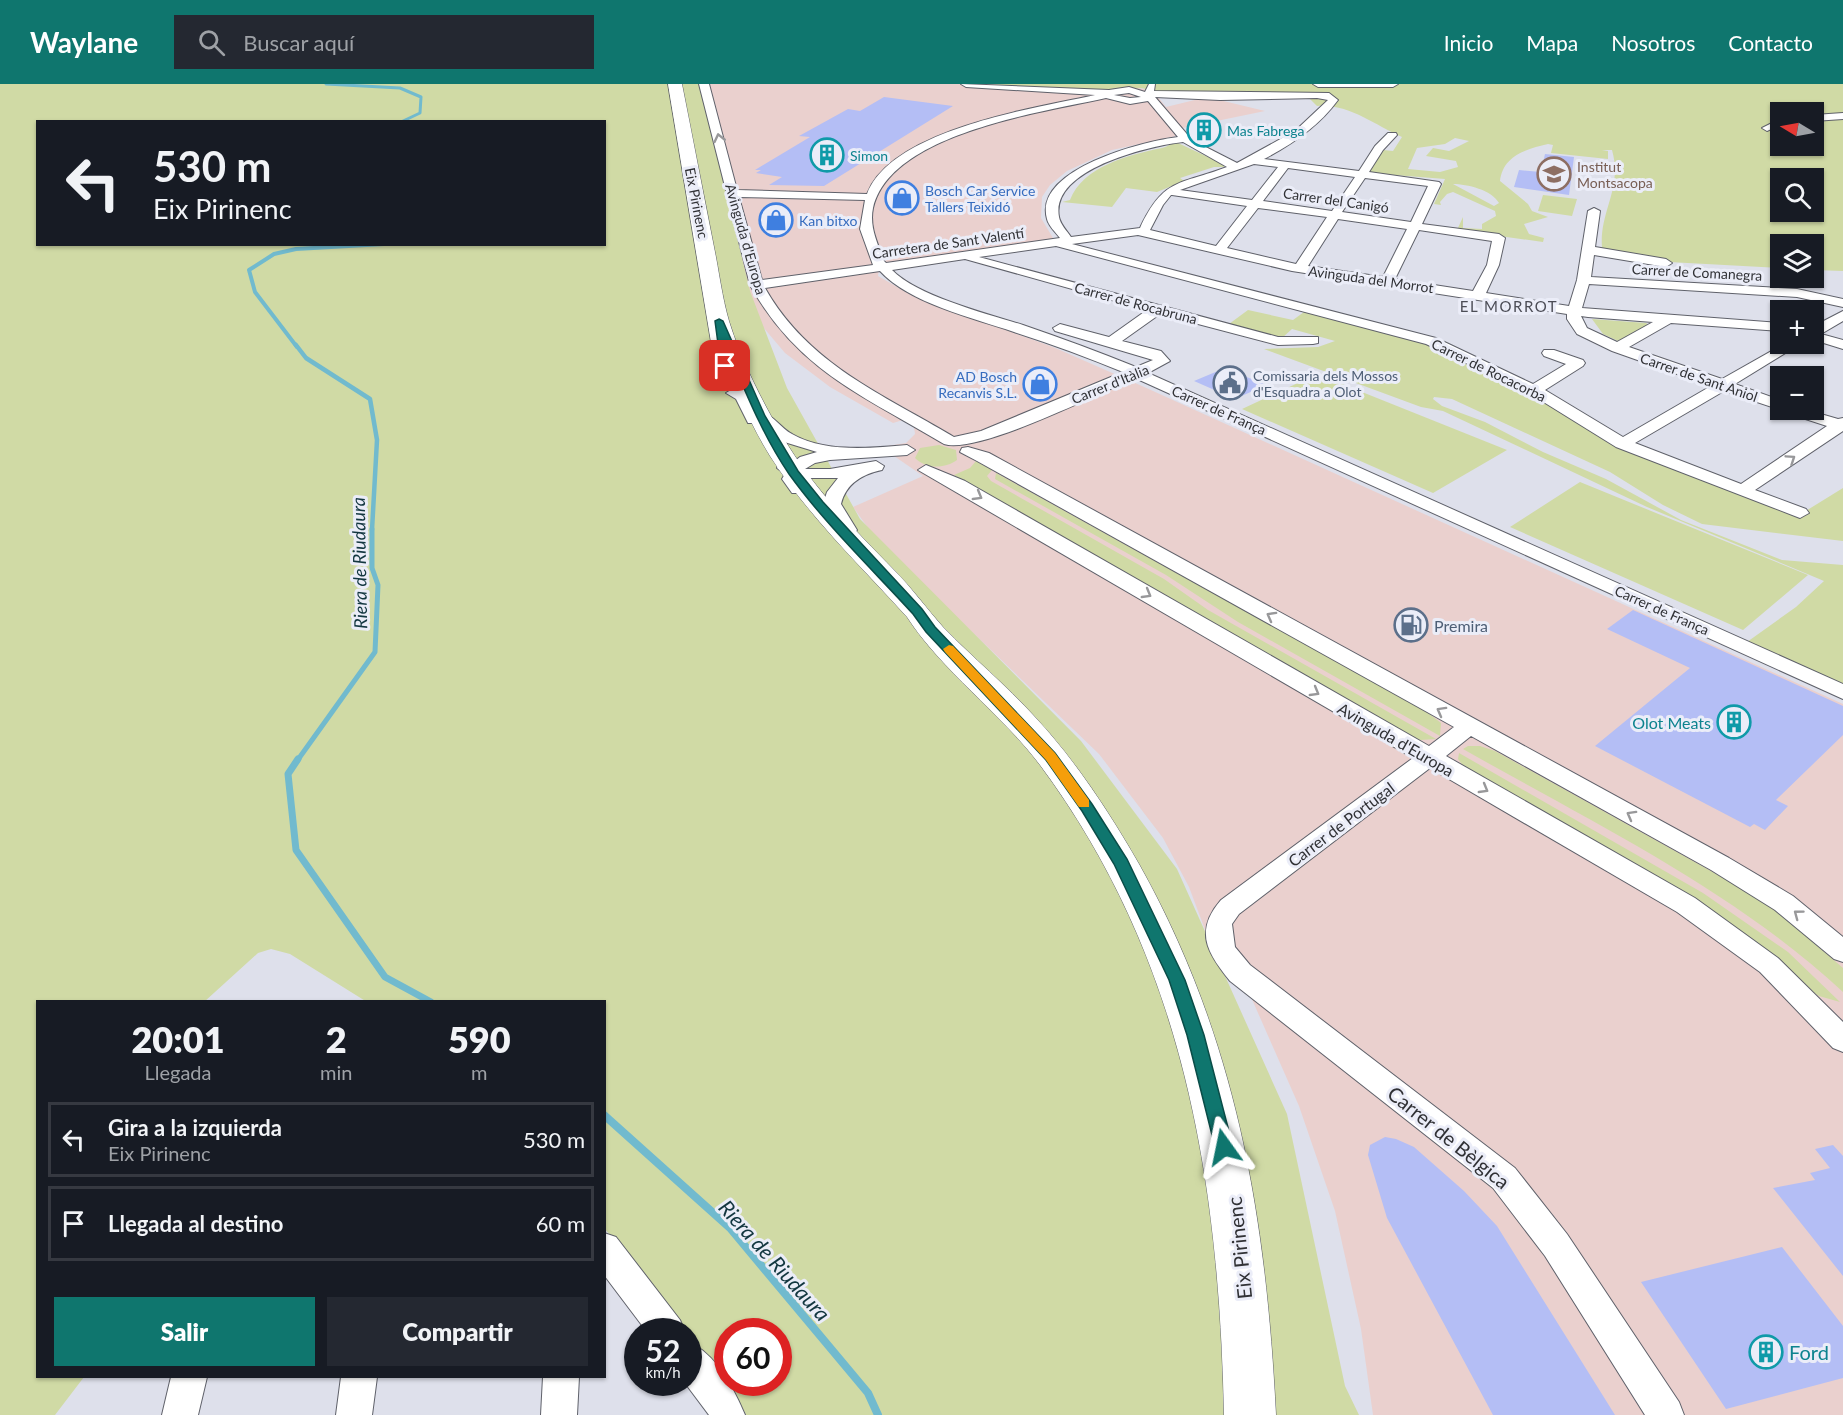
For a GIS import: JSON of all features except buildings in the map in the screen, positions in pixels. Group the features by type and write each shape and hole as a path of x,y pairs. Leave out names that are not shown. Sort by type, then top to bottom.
{"main road":[{"name":"Eix Pirinenc","path":"675,84 719,321 721,351 734,393 763,453 781,480 918,612 930,630 1050,757 1087,808 1121,863 1177,980 1215,1106 1233,1189 1245,1294 1250,1415"},
{"name":"Eix Pirinenc","path":"719,321 760,416 793,472 857,555"}],"street":[{"path":"966,84 1111,96 1158,107"},
{"path":"1318,84 1393,84"},
{"name":"Avinguda d'Europa","path":"705,86 757,285 777,320 801,348 839,377 959,446 993,462 1755,884 1808,921 1843,952"},
{"path":"733,193 870,197 896,165 938,140 997,118 1111,96 1129,90 1220,97 1329,96 1333,100 1327,108 1292,137 1251,160 1168,192 1144,231"},
{"path":"1133,101 1152,90"},
{"path":"1152,90 1158,107 1184,139 1236,166"},
{"path":"1824,117 1843,116"},
{"path":"1300,268 1379,148 1392,135"},
{"path":"1062,242 1051,211 1053,199 1070,180 1089,166 1132,149 1184,139"},
{"path":"1251,160 1435,184 1388,281"},
{"path":"1219,250 1286,164"},
{"name":"Carrer del Canigó","path":"1168,192 1499,238 1493,266 1478,295"},
{"name":"Carrer de França","path":"870,197 865,221 866,235 882,267 907,287 1137,373 1843,692"},
{"path":"1574,311 1584,280 1594,211"},
{"name":"Carretera de Sant Valentí","path":"757,285 1144,231"},
{"name":"Avinguda del Morrot","path":"1144,231 1300,268 1574,311 1770,326"},
{"name":"Carrer de Rocacorba","path":"1062,242 1155,270 1431,341 1534,390 1622,444 1800,513"},
{"path":"1588,250 1666,263"},
{"name":"Carrer de Rocabruna","path":"960,256 1278,341 1313,340"},
{"path":"1112,297 1155,270"},
{"name":"Carrer de Comanegra","path":"1584,280 1797,293 1843,303"},
{"path":"1111,342 1158,309"},
{"name":"Carrer de Sant Aniol","path":"1574,311 1574,319 1582,331 1617,348 1770,402"},
{"name":"Carrer d'Itàlia","path":"914,458 949,470 959,467 966,463 959,446 1159,364 1162,359 1156,354 1010,313 996,313 987,318"},
{"path":"1824,326 1843,315"},
{"path":"1617,348 1666,320"},
{"path":"1824,331 1843,331"},
{"path":"1824,336 1843,345"},
{"path":"1064,344 1080,356 1089,372 1084,395"},
{"path":"1534,390 1578,363 1550,353"},
{"path":"1622,444 1776,354"},
{"path":"734,393 742,396 783,467 793,472 817,475 914,458 930,440 959,446"},
{"path":"760,416 787,438 804,445 852,454"},
{"path":"1824,419 1842,425"},
{"path":"914,458 919,422"},
{"path":"1742,491 1842,425"},
{"path":"793,472 807,459 822,455 852,454 914,458"},
{"name":"Avinguda d'Europa","path":"914,458 1686,905 1769,965 1837,1026"},
{"path":"857,555 832,504 837,488 864,468"},
{"name":"Carrer de Portugal","path":"1217,926 1221,915 1230,907 1470,726"},
{"name":"Carrer de Bèlgica","path":"1217,926 1217,939 1222,950 1240,973 1504,1178 1556,1245 1666,1415"},
{"path":"606,1253 616,1280 654,1318"},
{"path":"702,1377 722,1403 727,1415"},
{"path":"180,1415 189,1378"},
{"path":"354,1415 358,1378"},
{"path":"559,1415 561,1378"}],"shaded area":[{"path":"699,84 987,84 1099,91 1139,88 1153,91 1166,107 1207,97 1265,111 1173,130 1176,136 1112,150 1067,171 1050,185 1042,197 1041,218 1056,243 879,269 878,276 913,296 1053,347 1142,386 1843,704 1843,1415 1373,1415 1361,1329 1335,1211 1299,1106 1247,988 1207,935 1189,887 1163,838 1099,754 916,578 871,532 853,507 923,476 881,447 906,443 915,434 914,427 903,420 893,423 830,387 785,353 763,327 732,257 743,255"}],"green space":[{"path":"0,84 700,84 750,291 787,388 860,519 1081,741 1177,869 1287,1114 1345,1386 1359,1415 746,1415 736,1396 792,1396 792,1318 714,1318 714,1366 702,1350 702,1318 677,1318 606,1230 606,1000 364,1000 290,954 271,949 258,953 206,1000 36,1000 36,1378 83,1378 55,1415 0,1415"},
{"path":"987,84 1843,84 1843,271 1824,270 1824,234 1770,234 1770,267 1669,262 1602,248 1604,223 1615,177 1612,150 1602,150 1608,151 1608,159 1551,153 1553,145 1548,144 1524,151 1506,165 1500,181 1528,204 1532,211 1548,217 1524,224 1529,234 1544,238 1543,242 1457,230 1463,217 1463,228 1482,229 1482,224 1496,216 1495,211 1453,192 1447,194 1440,202 1441,205 1434,204 1445,179 1369,173 1383,150 1393,151 1402,137 1350,111 1317,106 1305,94 1165,93 1141,88 1099,91","holes":["1455,138 1469,141 1449,151 1433,148 1426,156 1456,161 1458,167 1440,172 1408,169 1417,148 1445,144","1453,184 1485,191 1496,198 1499,203 1494,206"]},
{"path":"1178,143 1223,164 1224,167 1214,167 1180,178 1184,181 1157,192 1126,188 1112,207 1062,202 1070,200 1076,188 1096,170 1136,154"},
{"path":"1543,195 1577,199 1572,216 1538,211"},
{"path":"1248,310 1293,320 1304,312 1426,343 1525,389 1560,411 1796,517 1843,488 1843,541 1702,524 1663,505 1610,472 1452,399 1434,397 1433,399 1442,406 1485,422 1543,452 1606,479 1681,520 1782,560 1843,565 1843,685 1747,642 1796,607 1824,581 1647,507 1443,411 1421,407 1264,349 1318,347 1335,341 1292,329 1282,338 1229,324"},
{"path":"1592,319 1649,325 1618,341 1603,334"},
{"path":"1317,374 1507,450 1433,493 1242,409"},
{"path":"939,445 956,450 957,460 947,465 930,466 915,458 920,448"},
{"path":"976,461 992,470 987,476 991,481 1164,579 1208,610 1436,739 1420,740 1407,735 954,475 970,468"},
{"path":"996,473 1427,712 1441,723 1440,736 1238,622 1166,575 995,479"},
{"path":"1580,482 1808,575 1743,630 1510,527"},
{"path":"1468,746 1480,746 1495,751 1745,890 1777,911 1843,968 1843,992 1800,955 1708,889 1611,831 1463,749"},
{"path":"1459,753 1703,893 1788,952 1840,1002 1819,996 1464,767 1458,759"}],"waterway":[{"name":"Riera de Riudaura","path":"326,84 400,88 421,97 420,113 405,120"},
{"name":"Riera de Riudaura","path":"297,347 255,292 249,270 274,254 296,249 349,246"},
{"name":"Riera de Riudaura","path":"296,345 306,358 370,399 377,440 372,530"},
{"name":"Riera de Riudaura","path":"297,761 375,652 378,585 372,568 372,530"},
{"name":"Riera de Riudaura","path":"298,759 288,774 296,850 385,977 427,1000"},
{"name":"Riera de Riudaura","path":"606,1117 730,1228 868,1393 878,1415"}],"slow traffic":[{"path":"949,649 1050,757 1084,804"}],"place":[{"name":"Mas Fabrega","path":"1204,130"},
{"name":"Simon","path":"827,155"},
{"name":"Institut Montsacopa","path":"1554,174"},
{"name":"Bosch Car Service Tallers Teixidó","path":"902,198"},
{"name":"Kan bitxo","path":"776,220"},
{"name":"Comissaria dels Mossos d'Esquadra a Olot","path":"1230,383"},
{"name":"AD Bosch Recanvis S.L.","path":"1040,384"},
{"name":"Premira","path":"1411,625"},
{"name":"Olot Meats","path":"1734,722"},
{"name":"Ford","path":"1766,1352"}],"district":[{"name":"EL MORROT","path":"1509,306"}],"route":[{"path":"725,366 721,351 719,321 760,416 793,472 819,504 918,612 930,630 1050,757 1087,808 1121,863 1177,980 1196,1035 1224,1147"}]}
